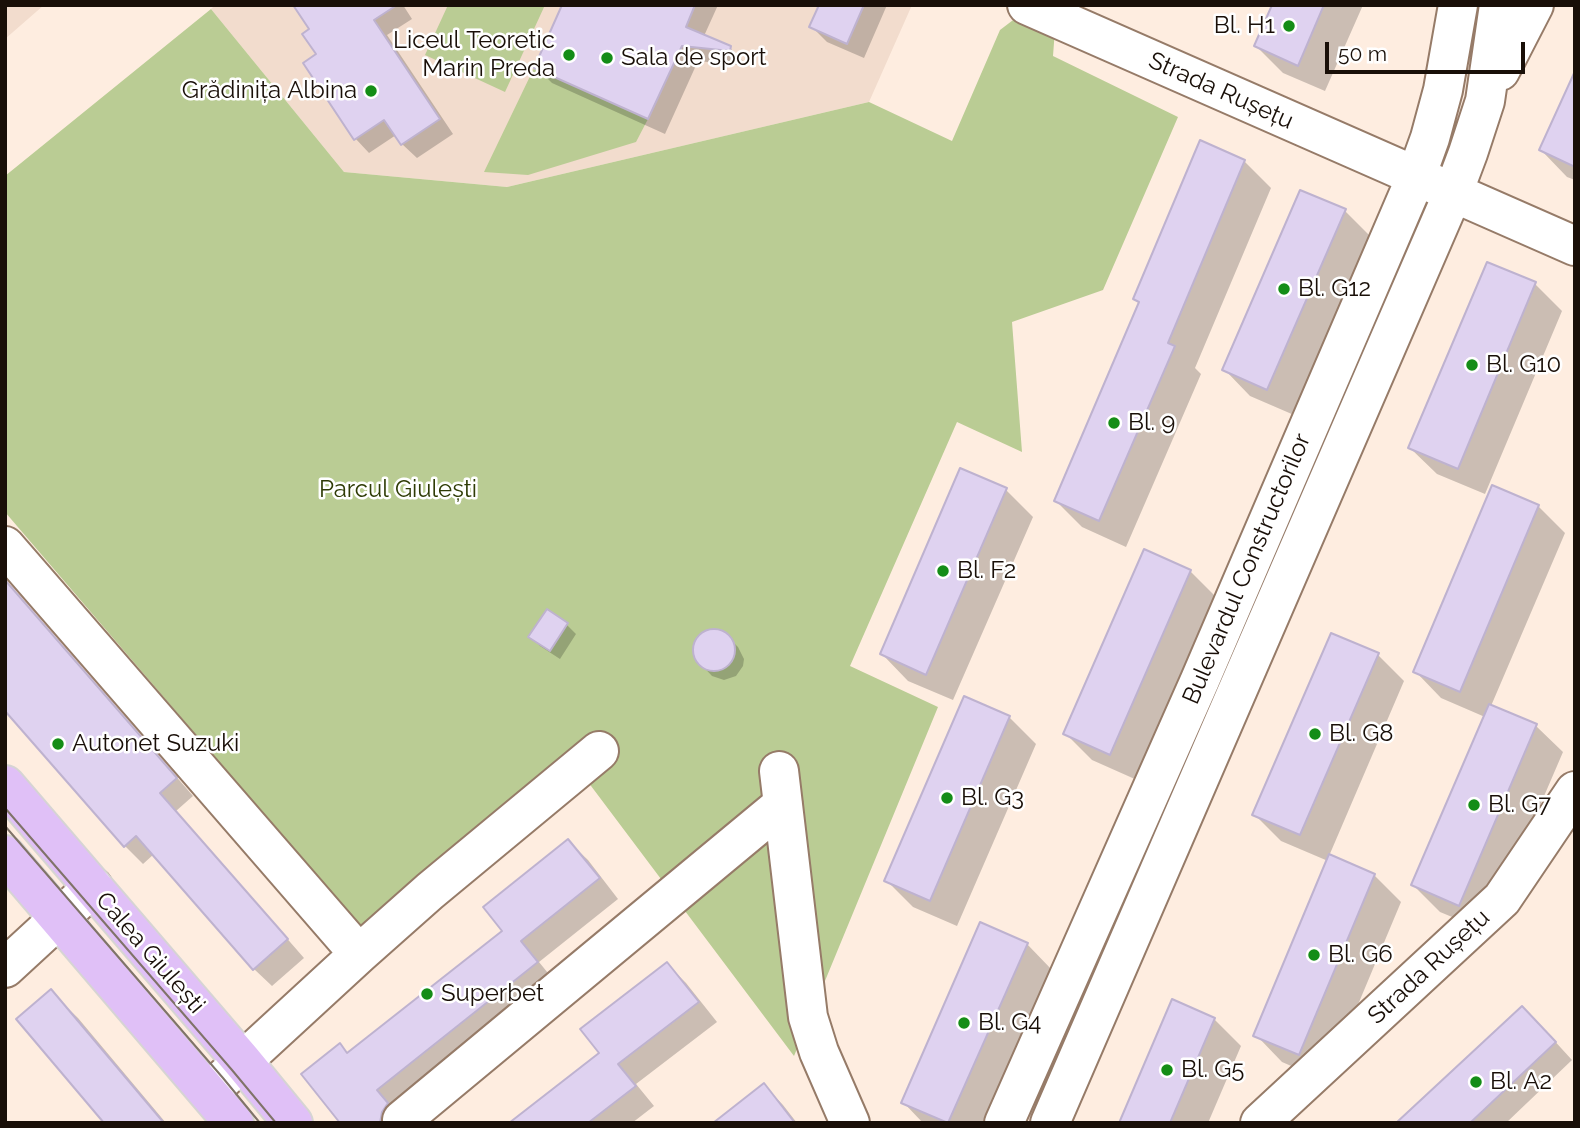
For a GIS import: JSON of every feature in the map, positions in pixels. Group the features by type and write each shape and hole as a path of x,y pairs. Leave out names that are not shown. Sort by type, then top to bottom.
{"main road":[{"name":"Calea Giulești","path":"5,785 243,1061 293,1123"},
{"name":"Calea Giulești","path":"5,856 234,1123"}],"street":[{"name":"Strada Rușețu","path":"1027,5 1453,193"},
{"name":"Bulevardul Constructorilor","path":"1003,1123 1200,680 1416,177 1443,90 1458,5"},
{"name":"Bulevardul Constructorilor","path":"1050,1123 1453,193 1485,101 1499,5"},
{"path":"1485,101 1534,5"},
{"path":"1453,193 1575,246"},
{"path":"5,546 359,954"},
{"path":"1200,680 1236,695"},
{"path":"209,1092 430,891 599,751"},
{"path":"402,1120 781,787 808,1017 819,1052 850,1123"},
{"name":"Strada Rușețu","path":"1260,1123 1502,899 1575,791"},
{"path":"5,968 93,887"}],"shaded area":[{"path":"5,5 44,5 5,39"},
{"name":"Liceul Teoretic Marin Preda","path":"215,5 912,5 869,102 507,187 344,172 211,9"}],"green space":[{"path":"448,5 545,5 505,92 425,55"},
{"name":"Parcul Giulești","path":"211,9 344,172 507,187 869,102 952,141 1000,30 1021,14 1055,29 1053,56 1178,117 1103,290 1012,322 1022,452 957,422 850,666 938,707 794,1056 567,754 365,932 5,512 5,176"},
{"path":"534,68 648,119 636,142 528,175 484,172"}],"building":[{"name":"Grădinița Albina","path":"293,5 397,5 374,20 440,119 401,145 384,120 354,140 303,63 316,54 302,34 309,29"},
{"name":"Sala de sport","path":"562,5 695,5 686,27 731,46 730,51 682,46 648,119 534,68"},
{"path":"819,5 864,5 847,44 809,27"},
{"name":"Bl. H1","path":"1272,5 1324,5 1298,66 1254,46"},
{"path":"1575,71 1575,167 1539,150"},
{"path":"1200,140 1245,160 1168,343 1175,346 1099,521 1054,501 1139,302 1133,299"},
{"name":"Bl. G12","path":"1300,190 1346,209 1267,390 1222,370"},
{"name":"Bl. G10","path":"1487,262 1536,282 1458,469 1408,448"},
{"name":"Bl. F2","path":"960,468 1007,488 926,675 880,654"},
{"path":"1492,485 1539,505 1460,692 1413,672"},
{"path":"1144,549 1191,570 1110,755 1063,734"},
{"path":"5,580 177,778 160,793 288,939 253,970 136,836 124,847 5,711"},
{"path":"547,609 568,623 550,651 528,637"},
{"path":"714,629 729,635 735,650 729,665 714,671 699,665 693,650 699,635"},
{"name":"Bl. G8","path":"1331,633 1379,653 1300,835 1252,815"},
{"name":"Bl. G3","path":"964,696 1010,716 930,901 884,881"},
{"name":"Bl. G7","path":"1489,704 1537,724 1459,906 1411,885"},
{"path":"568,839 600,878 521,941 538,962 377,1090 388,1103 382,1112 380,1123 340,1123 301,1074 340,1043 347,1053 502,931 483,907"},
{"name":"Bl. G6","path":"1329,854 1375,874 1299,1055 1253,1036"},
{"name":"Bl. G4","path":"980,922 1028,943 948,1123 901,1103"},
{"path":"667,962 699,1002 618,1064 636,1086 588,1123 509,1123 599,1053 580,1029"},
{"path":"51,989 164,1123 104,1123 16,1019"},
{"name":"Bl. G5","path":"1172,999 1215,1018 1170,1123 1119,1123"},
{"name":"Bl. A2","path":"1522,1006 1556,1042 1470,1123 1396,1123"},
{"path":"764,1083 795,1123 713,1123"}],"tram line":[{"path":"5,808 276,1123"},
{"path":"5,826 260,1123"}],"place":[{"name":"Bl. H1","path":"1289,26"},
{"name":"Liceul Teoretic Marin Preda","path":"569,55"},
{"name":"Sala de sport","path":"607,58"},
{"name":"Grădinița Albina","path":"371,91"},
{"name":"Bl. G12","path":"1284,289"},
{"name":"Bl. G10","path":"1472,365"},
{"name":"Bl. 9","path":"1114,423"},
{"name":"Bl. F2","path":"943,571"},
{"name":"Bl. G8","path":"1315,734"},
{"name":"Autonet Suzuki","path":"58,744"},
{"name":"Bl. G3","path":"947,798"},
{"name":"Bl. G7","path":"1474,805"},
{"name":"Bl. G6","path":"1314,955"},
{"name":"Superbet","path":"427,994"},
{"name":"Bl. G4","path":"964,1023"},
{"name":"Bl. G5","path":"1167,1070"},
{"name":"Bl. A2","path":"1476,1082"}]}
